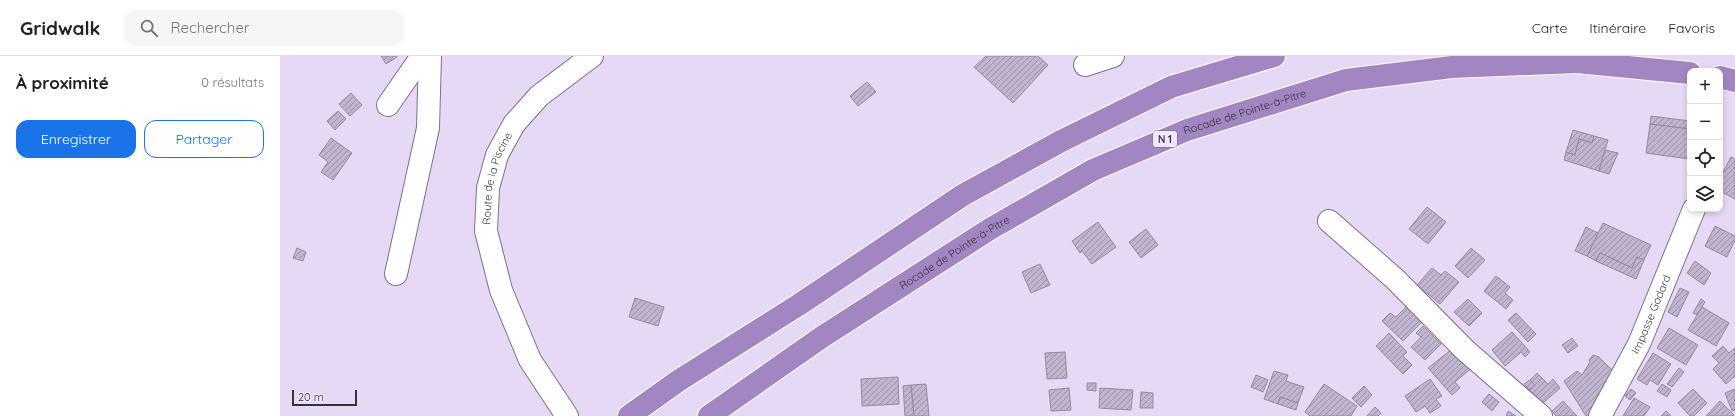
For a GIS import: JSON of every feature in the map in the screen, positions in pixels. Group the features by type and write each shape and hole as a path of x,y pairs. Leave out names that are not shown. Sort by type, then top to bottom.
{"highway":[{"path":"630,416 678,381 800,304 963,195 1063,140 1171,87 1274,56"},
{"name":"Rocade de Pointe-à-Pitre","path":"709,416 822,337 990,228 1093,170 1187,130 1346,80 1452,67 1577,62 1687,73"},
{"path":"1723,78 1735,81"}],"street":[{"path":"388,105 422,56"},
{"path":"396,274 428,128 430,56"},
{"name":"Route de la Piscine","path":"567,416 530,360 501,290 486,231 488,188 497,155 514,124 539,96 592,56"},
{"path":"1085,65 1113,56"},
{"name":"Impasse Godard","path":"1600,416 1639,344 1693,212"},
{"path":"1329,221 1395,279 1465,350 1540,416"}],"building":[{"path":"381,56 397,56 397,57 386,64"},
{"path":"986,56 1038,56 1048,65 1013,103 974,67"},
{"path":"867,82 876,92 858,106 850,96"},
{"path":"351,93 362,105 350,116 339,104"},
{"path":"338,111 346,119 335,130 327,121"},
{"path":"1651,116 1687,121 1687,129 1650,124"},
{"path":"1650,124 1687,129 1687,159 1646,153"},
{"path":"1573,130 1594,136 1592,143 1579,139 1575,155 1566,152"},
{"path":"1594,136 1608,140 1599,171 1564,160 1566,152 1575,155 1579,139 1592,143"},
{"path":"331,138 352,153 333,180 321,172 328,162 319,155"},
{"path":"1605,150 1618,153 1609,174 1599,171"},
{"path":"1731,157 1735,159 1735,199 1723,193 1723,172"},
{"path":"1427,207 1446,222 1428,244 1409,229"},
{"path":"1098,222 1116,247 1092,264 1082,251 1080,253 1072,241"},
{"path":"1603,223 1651,245 1644,260 1637,257 1632,268 1600,253 1596,261 1587,256"},
{"path":"1715,226 1735,236 1735,240 1727,257 1705,246"},
{"path":"1586,227 1598,233 1587,256 1575,251"},
{"path":"1146,229 1158,245 1141,258 1129,242"},
{"path":"297,248 306,252 303,261 293,258"},
{"path":"1471,248 1485,260 1468,278 1455,266"},
{"path":"1600,253 1632,268 1637,257 1644,260 1636,279 1596,261"},
{"path":"1695,261 1711,273 1704,285 1687,273"},
{"path":"1040,264 1050,285 1031,293 1022,272"},
{"path":"1432,268 1441,275 1445,271 1459,282 1440,304 1417,285"},
{"path":"1496,276 1510,287 1505,293 1513,300 1506,309 1484,291"},
{"path":"1680,288 1689,292 1677,317 1668,312"},
{"path":"635,298 664,307 658,326 629,317"},
{"path":"1468,299 1482,313 1469,326 1454,312"},
{"path":"1701,299 1705,302 1697,315 1693,313"},
{"path":"1409,304 1425,319 1403,341 1382,321 1390,313 1396,317"},
{"path":"1702,307 1729,323 1716,346 1688,330"},
{"path":"1516,313 1536,334 1528,342 1508,320"},
{"path":"1423,326 1441,344 1425,360 1411,347 1421,337 1416,333"},
{"path":"1669,328 1698,345 1686,365 1657,348"},
{"path":"1512,332 1530,352 1525,357 1521,352 1505,366 1492,350"},
{"path":"1389,333 1407,352 1403,356 1412,365 1403,374 1376,346"},
{"path":"1572,338 1578,346 1568,353 1562,345"},
{"path":"1456,346 1474,366 1455,382 1460,388 1452,395 1428,368"},
{"path":"1723,346 1729,353 1735,348 1735,376 1726,384 1713,369 1719,363 1712,356"},
{"path":"1065,352 1067,378 1047,379 1045,353"},
{"path":"1653,353 1671,364 1658,385 1650,380 1647,385 1637,379"},
{"path":"1593,355 1599,357 1615,373 1590,416 1586,416 1564,381 1577,371 1582,375"},
{"path":"1679,368 1684,372 1672,387 1667,384"},
{"path":"1274,371 1288,375 1286,381 1304,387 1298,403 1280,397 1278,404 1264,399"},
{"path":"1537,373 1548,384 1553,379 1560,388 1542,404 1529,390 1535,385 1530,380"},
{"path":"1256,375 1268,380 1263,392 1251,387"},
{"path":"898,377 899,404 862,406 861,379"},
{"path":"1430,379 1442,396 1436,399 1441,406 1430,413 1425,406 1416,412 1405,396"},
{"path":"1530,380 1535,385 1529,390 1524,384"},
{"path":"1087,383 1096,383 1096,391 1087,390"},
{"path":"926,384 929,416 914,416 911,385"},
{"path":"1324,384 1357,406 1351,416 1310,416 1305,412"},
{"path":"1662,384 1671,390 1667,397 1657,391"},
{"path":"911,385 914,416 905,416 903,386"},
{"path":"1364,386 1372,395 1361,407 1352,398"},
{"path":"1069,388 1071,410 1051,411 1049,390"},
{"path":"1100,388 1133,390 1131,410 1099,408"},
{"path":"1631,389 1636,393 1630,400 1625,396"},
{"path":"1693,389 1707,403 1694,416 1690,416 1678,403"},
{"path":"1735,389 1735,410 1732,411 1725,393"},
{"path":"1141,392 1153,393 1153,408 1140,408"},
{"path":"1489,394 1499,402 1492,411 1482,402"},
{"path":"1280,397 1298,403 1296,410 1278,404"},
{"path":"1634,398 1650,407 1644,416 1623,416"},
{"path":"1563,401 1577,416 1556,416 1552,411"},
{"path":"1720,401 1734,415 1706,416"},
{"path":"1375,407 1381,413 1378,416 1367,416"},
{"path":"1508,411 1516,416 1506,416"},
{"path":"1666,411 1671,416 1661,416"}]}
